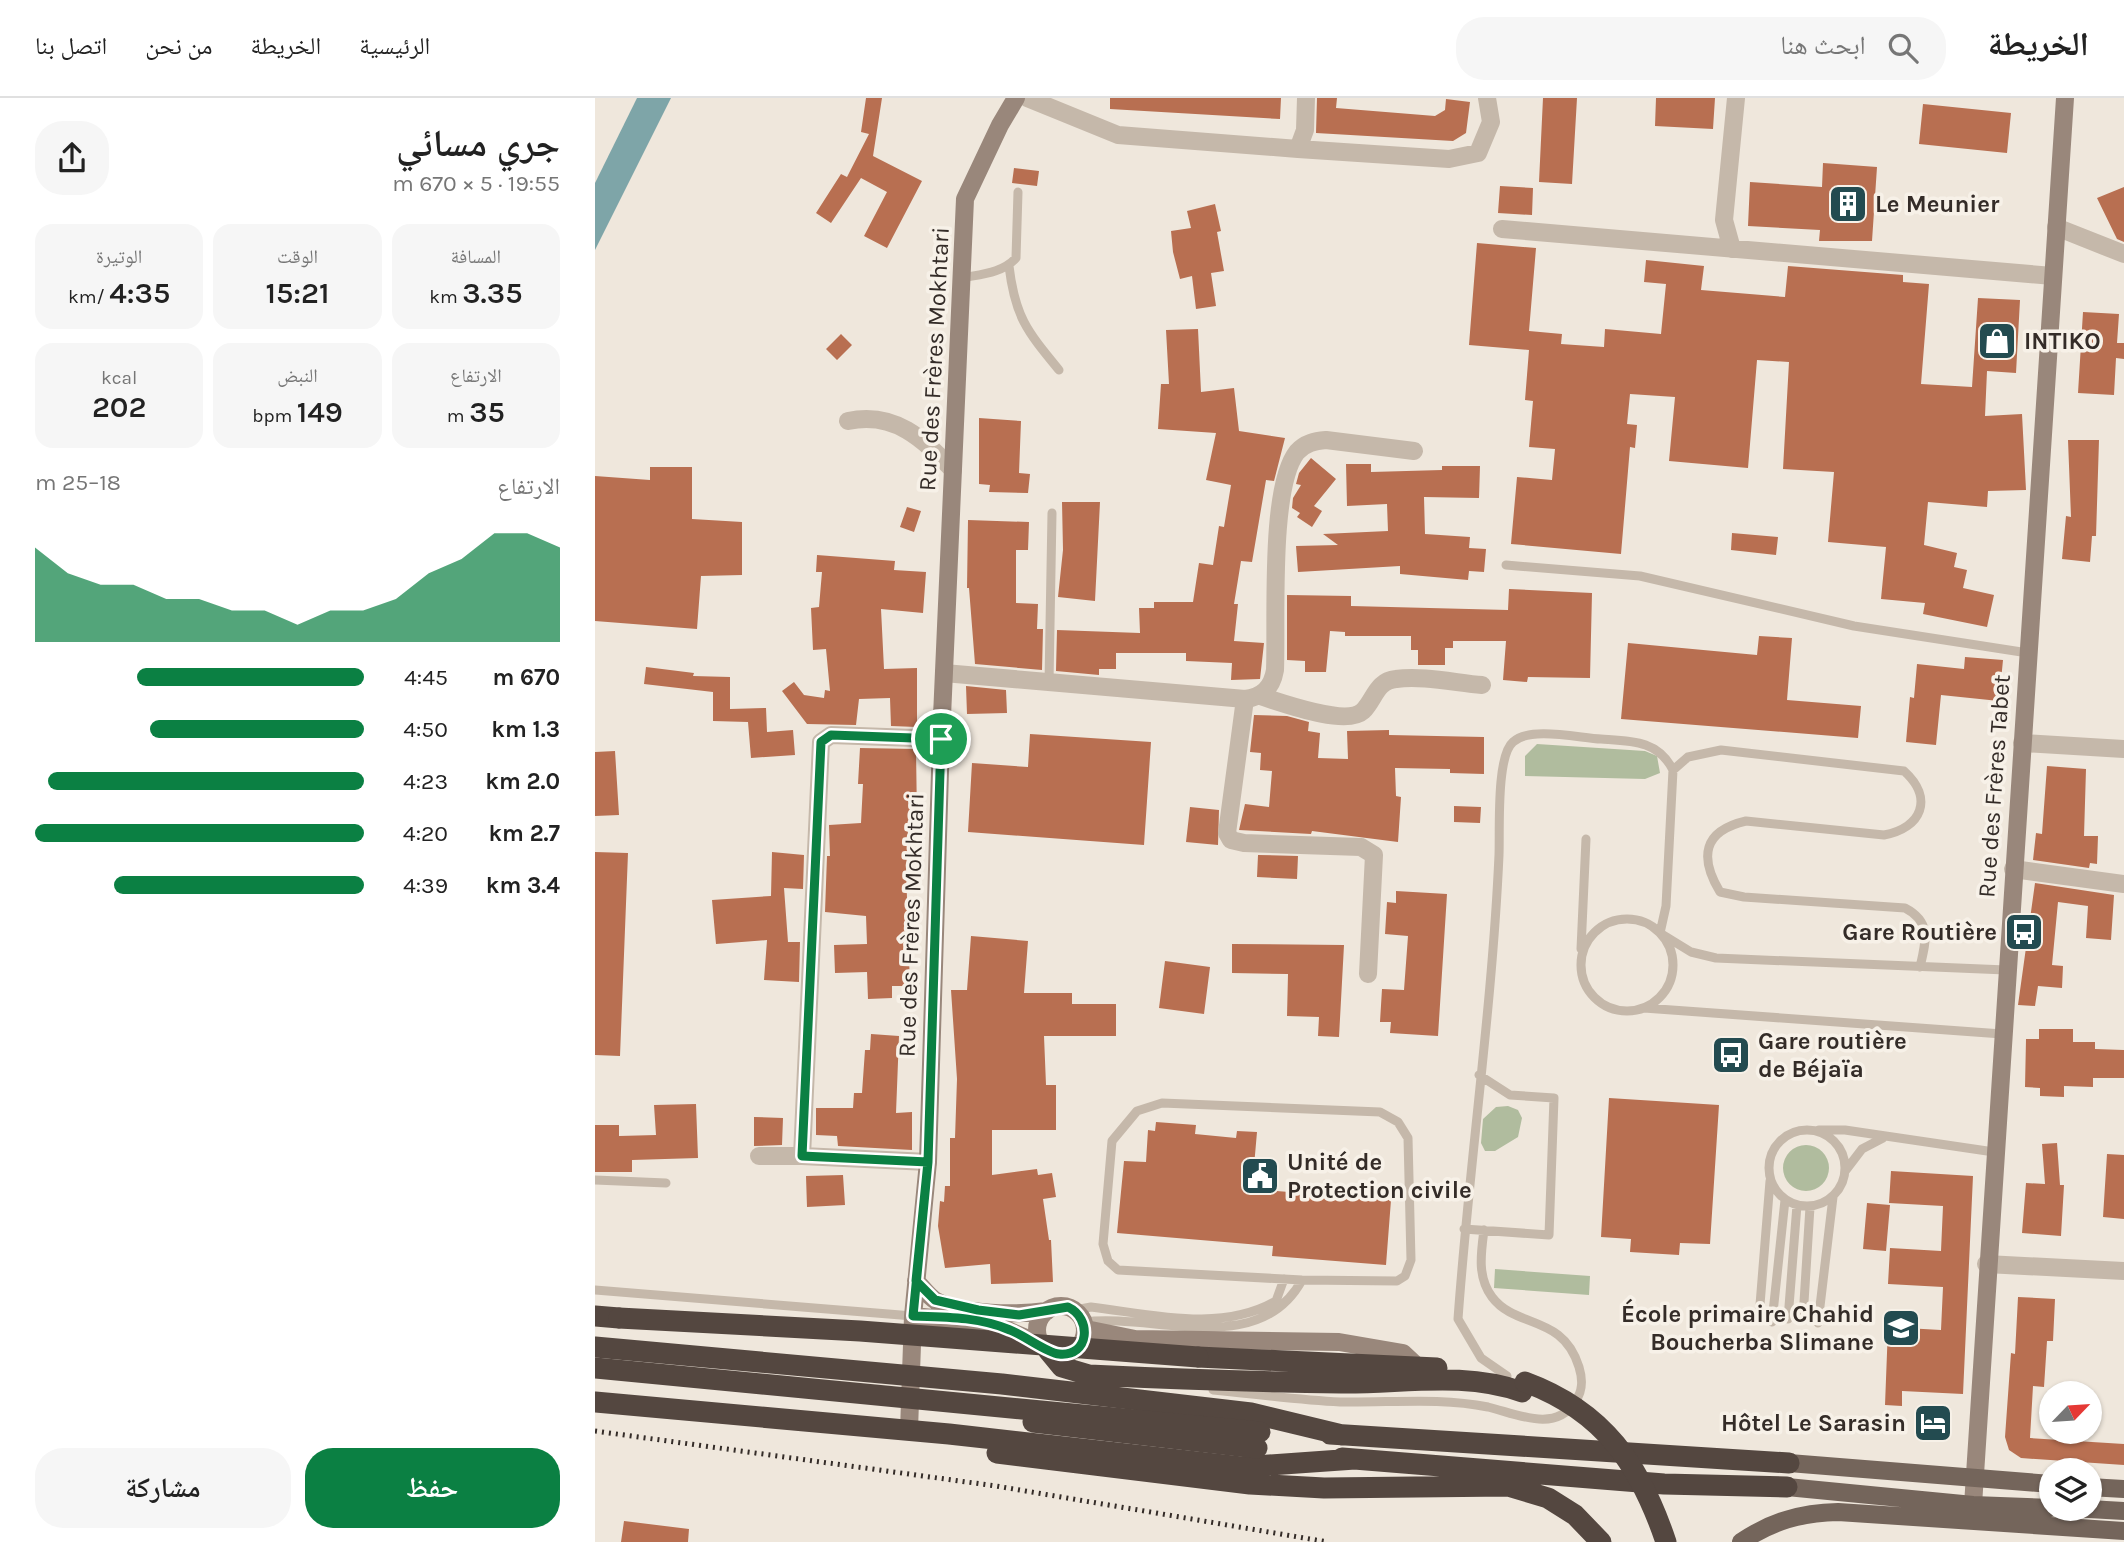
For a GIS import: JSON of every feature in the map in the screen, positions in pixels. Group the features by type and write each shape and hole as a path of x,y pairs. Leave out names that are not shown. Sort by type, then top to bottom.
{"highway":[{"path":"595,1316 860,1332 1148,1355 1419,1367 1507,1376 1563,1399 1613,1439 1648,1492 1666,1542"},
{"path":"595,1347 912,1376 1251,1413 1342,1434"},
{"path":"1045,1348 1062,1367 1078,1373 1171,1379 1343,1383 1451,1379 1505,1386 1557,1408 1605,1446 1624,1470 1638,1497 1655,1542"},
{"path":"595,1368 1072,1411 1258,1440 1355,1459 1664,1484 1787,1487"},
{"path":"595,1382 899,1406 1258,1440 1342,1434 1789,1463"},
{"path":"595,1402 909,1430 1241,1468 1355,1459"},
{"path":"909,1430 963,1448 1250,1484 1324,1488 1508,1486 1548,1498 1575,1515 1601,1542"}],"main road":[{"path":"1789,1463 2039,1483"},
{"path":"1787,1487 1973,1505 2039,1508"},
{"path":"2102,1488 2124,1489"},
{"path":"2102,1510 2124,1511"},
{"path":"1741,1542 1779,1521 1798,1515 1838,1512 2124,1531"}],"street":[{"name":"Rue des Frères Mokhtari","path":"909,1430 913,1316 928,1162 941,739 965,199 1000,125 1016,98"},
{"path":"1027,98 1118,135 1449,159 1478,153 1491,122 1487,98"},
{"path":"1298,149 1305,130 1306,98"},
{"path":"1732,249 1724,220 1736,98"},
{"name":"Rue des Frères Tabet","path":"1974,1478 1986,1264 2065,98"},
{"path":"2056,227 2124,254"},
{"path":"1502,229 2053,276"},
{"path":"848,421 862,418 902,425 922,438 953,470"},
{"path":"1368,974 1374,855 1361,847 1244,843 1231,839 1227,834 1252,697 1271,685 1275,670 1279,519 1286,479 1298,451 1315,441 1326,440 1414,451"},
{"path":"944,673 1252,697 1311,712 1351,716 1360,713 1383,683 1396,678 1482,685"},
{"path":"802,1156 821,742 831,735 941,739"},
{"path":"2022,743 2124,750"},
{"path":"2013,869 2124,884"},
{"path":"759,1156 928,1162"},
{"path":"1986,1264 2124,1271"},
{"path":"916,1281 935,1300 953,1306 997,1314 1047,1311 1061,1306 1082,1321 1135,1339 1339,1342 1403,1353 1419,1367"},
{"path":"1045,1348 1038,1323 1047,1311"},
{"path":"913,1316 993,1324 1045,1348 1070,1353 1081,1344 1082,1321"},
{"path":"1973,1505 1974,1478"}],"lane":[{"path":"962,278 1009,266 1016,258 1018,192"},
{"path":"1009,266 1013,299 1021,322 1059,370"},
{"path":"1049,682 1052,513"},
{"path":"1506,565 1640,576 1854,626 2028,653"},
{"path":"1507,1376 1481,1358 1458,1319 1464,1229 1498,882 1505,752 1514,740 1527,735 1553,734 1615,740 1646,744 1666,755 1673,770 1667,906 1660,933 1668,945 1672,975 1657,1000 1644,1008"},
{"path":"1673,770 1688,757 1721,750 1904,771 1917,783 1921,802 1916,822 1903,832 1884,835 1746,821 1729,825 1716,833 1709,850 1708,872 1720,892 1744,897 1905,908 1919,915 1925,927 1920,967"},
{"path":"1586,839 1581,972 1593,997 1617,1010 1644,1008 2002,1034"},
{"path":"1581,958 1586,944 1606,924 1634,920 1691,952 1716,958 2006,970"},
{"path":"1464,1229 1549,1235 1554,1098 1510,1095 1479,1075"},
{"path":"1162,1103 1367,1111 1380,1112 1398,1122 1408,1138 1411,1260 1405,1276 1397,1281 1284,1279 1134,1272 1118,1270 1108,1261 1103,1244 1108,1156 1112,1142 1137,1111 1162,1103"},
{"path":"1759,1317 1772,1154 1779,1143 1789,1135 1816,1129 1845,1130 1883,1138 1994,1152"},
{"path":"1816,1129 1834,1141 1841,1151 1844,1172 1841,1186 1833,1197 1818,1323"},
{"path":"1844,1172 1862,1149 1883,1138"},
{"path":"1770,1179 1785,1200 1797,1205 1810,1207 1833,1197"},
{"path":"595,1180 666,1183"},
{"path":"1772,1322 1785,1200"},
{"path":"1788,1319 1797,1205"},
{"path":"1803,1318 1810,1207"},
{"path":"1171,1379 1191,1388 1340,1402 1414,1400 1468,1403 1537,1419 1559,1418 1569,1411 1580,1395 1582,1378 1573,1349 1554,1330 1493,1299 1483,1280 1481,1257 1484,1230"},
{"path":"1082,1321 1091,1307 1198,1318 1240,1317 1276,1301 1284,1279"},
{"path":"1082,1321 1241,1326 1281,1308 1302,1280"},
{"path":"595,1290 913,1316"}],"green space":[{"path":"1537,744 1645,751 1657,756 1660,773 1645,779 1525,776 1525,756"},
{"path":"1508,1106 1518,1110 1522,1118 1518,1137 1495,1151 1485,1151 1481,1143 1483,1119 1496,1107"},
{"path":"1806,1145 1822,1152 1829,1168 1822,1184 1806,1191 1790,1184 1783,1168 1790,1152"},
{"path":"1495,1269 1590,1276 1589,1295 1494,1288"}],"water":[{"path":"637,98 671,98 595,250 595,183"}],"building":[{"path":"866,98 882,98 873,156 922,181 887,248 864,236 887,192 861,178 831,223 816,213 841,174 847,177 869,134 861,132"},
{"path":"1110,98 1281,98 1280,119 1110,109"},
{"path":"1317,98 1337,98 1336,108 1435,116 1445,110 1446,99 1470,102 1466,133 1453,141 1316,133"},
{"path":"1543,98 1577,98 1572,184 1539,182"},
{"path":"1656,98 1715,98 1713,129 1655,126"},
{"path":"1923,104 2011,113 2007,153 1919,144"},
{"path":"1823,163 1877,167 1872,241 1819,241 1820,230 1748,226 1750,182 1822,187"},
{"path":"1014,168 1039,171 1037,186 1012,183"},
{"path":"1500,186 1533,188 1532,215 1498,213"},
{"path":"2124,187 2124,242 2117,239 2097,198"},
{"path":"1215,204 1221,231 1217,232 1224,271 1211,273 1216,306 1196,309 1192,276 1180,279 1171,231 1191,228 1187,211"},
{"path":"1477,243 1536,248 1529,331 1562,334 1561,344 1604,347 1605,329 1661,334 1666,284 1644,282 1646,260 1704,266 1701,290 1785,297 1788,266 1903,275 1903,282 1929,284 1921,384 1972,387 1978,298 2020,300 2016,373 1987,371 1985,416 2022,414 2026,490 1988,491 1987,507 1928,502 1924,545 1957,553 1954,567 1967,570 1963,588 1994,595 1987,627 1923,614 1925,603 1881,599 1886,547 1828,542 1834,472 1783,469 1789,362 1757,360 1748,468 1669,461 1675,397 1630,394 1627,424 1637,425 1635,448 1630,447 1621,554 1511,544 1517,477 1552,480 1555,449 1529,447 1533,401 1525,400 1529,350 1469,345"},
{"path":"2083,312 2119,314 2117,343 2124,343 2124,359 2116,358 2114,395 2078,393"},
{"path":"1198,329 1201,392 1234,388 1239,431 1285,438 1274,481 1266,480 1252,562 1241,561 1234,604 1238,604 1234,641 1264,643 1260,679 1231,680 1232,663 1186,661 1186,653 1116,653 1116,669 1099,669 1099,675 1056,671 1057,630 1140,633 1139,608 1154,608 1154,602 1193,602 1199,563 1213,565 1219,526 1224,527 1231,485 1206,480 1216,433 1158,429 1161,384 1169,384 1166,330"},
{"path":"841,334 852,345 837,360 826,349"},
{"path":"979,418 1021,421 1019,473 1030,474 1028,493 989,492 990,485 979,484"},
{"path":"2068,440 2099,440 2096,536 2092,536 2090,562 2062,559 2066,516 2071,517"},
{"path":"1311,458 1336,479 1314,506 1322,511 1312,527 1297,517 1300,513 1292,508 1293,498 1301,485 1296,484 1299,473"},
{"path":"1346,464 1371,464 1371,472 1480,466 1479,498 1424,497 1425,534 1470,537 1469,548 1486,549 1484,572 1469,571 1468,580 1400,574 1400,566 1298,572 1296,546 1338,545 1323,534 1388,531 1387,504 1347,506"},
{"path":"650,467 692,467 692,519 742,522 742,575 701,576 697,629 595,621 595,476 650,480"},
{"path":"1062,502 1100,502 1095,601 1058,597 1063,550"},
{"path":"907,507 921,511 914,532 900,527"},
{"path":"968,520 1029,522 1028,550 1016,550 1016,603 1038,604 1037,629 1043,629 1042,670 975,664 967,588"},
{"path":"1732,533 1778,537 1776,555 1731,550"},
{"path":"817,555 895,561 894,570 926,572 923,613 881,609 884,669 917,668 917,727 891,726 890,698 859,699 856,725 807,724 782,691 794,682 804,695 824,698 825,690 830,691 826,649 813,650 811,608 819,607 822,572 816,572"},
{"path":"1509,589 1592,593 1590,678 1528,677 1527,682 1503,680 1506,641 1453,641 1453,648 1445,648 1445,665 1418,665 1418,650 1411,650 1411,636 1345,636 1345,632 1330,631 1326,672 1305,672 1305,661 1287,660 1287,595 1351,596 1351,606 1508,610"},
{"path":"1759,636 1792,638 1787,700 1861,706 1858,738 1621,719 1628,643 1757,655"},
{"path":"1965,657 2003,660 1999,701 1941,695 1936,745 1906,742 1910,697 1914,698 1917,664 1964,669"},
{"path":"646,667 694,673 693,676 730,677 730,709 766,708 767,732 793,730 795,755 751,758 748,722 713,721 713,692 644,684"},
{"path":"966,686 1006,690 1007,713 967,714"},
{"path":"1254,715 1287,716 1309,722 1308,731 1320,733 1318,758 1348,759 1347,731 1389,730 1389,735 1484,737 1484,774 1450,773 1450,769 1395,768 1396,796 1401,797 1398,842 1312,831 1311,834 1239,830 1245,804 1269,807 1272,771 1260,770 1261,753 1250,752"},
{"path":"1030,734 1151,742 1144,845 968,832 972,763 1028,767"},
{"path":"860,748 916,749 917,819 909,819 906,869 910,986 892,986 892,998 868,999 867,972 835,973 834,945 867,944 866,916 825,912 827,856 830,856 829,825 861,823 863,784 858,784"},
{"path":"615,751 619,815 595,816 595,752"},
{"path":"2047,766 2086,769 2084,836 2098,836 2097,864 2090,863 2089,868 2033,860 2036,833 2042,834"},
{"path":"1454,806 1481,807 1480,823 1454,822"},
{"path":"1190,807 1219,810 1218,845 1186,842"},
{"path":"595,852 628,853 620,1056 595,1055"},
{"path":"772,852 804,855 803,889 784,888 788,942 800,942 799,982 764,980 767,940 716,944 712,900 771,896"},
{"path":"1258,855 1298,856 1297,879 1257,877"},
{"path":"2035,883 2114,895 2111,940 2086,938 2088,906 2058,902 2052,965 2063,966 2062,988 2038,986 2035,1006 2018,1005"},
{"path":"1396,891 1447,894 1438,1036 1390,1033 1391,1022 1380,1022 1382,989 1404,990 1408,936 1385,934 1387,902 1396,903"},
{"path":"971,936 1028,941 1024,993 1072,993 1072,1004 1116,1004 1116,1036 1044,1036 1046,1085 1056,1085 1056,1130 992,1130 992,1175 1037,1169 1038,1175 1052,1173 1056,1197 1043,1199 1051,1240 1053,1282 991,1284 990,1264 945,1268 938,1226 940,1201 944,1202 945,1186 950,1186 950,1138 955,1138 957,1079 951,990 967,990"},
{"path":"1232,944 1344,945 1339,1037 1318,1036 1319,1017 1287,1016 1288,974 1232,973"},
{"path":"1165,961 1210,967 1204,1014 1159,1008"},
{"path":"2039,1029 2073,1029 2073,1042 2095,1042 2095,1049 2124,1050 2124,1078 2093,1078 2093,1087 2064,1086 2064,1097 2040,1096 2040,1088 2025,1087 2026,1039 2039,1039"},
{"path":"871,1034 899,1036 896,1113 912,1112 912,1150 838,1146 837,1136 816,1135 816,1108 853,1108 854,1093 862,1093 865,1050 870,1050"},
{"path":"1609,1098 1719,1105 1710,1244 1680,1243 1679,1255 1630,1252 1631,1239 1601,1237"},
{"path":"696,1104 698,1158 632,1160 632,1172 595,1172 595,1125 619,1125 619,1136 656,1135 654,1105"},
{"path":"754,1117 783,1118 782,1145 754,1146"},
{"path":"1156,1122 1196,1125 1195,1134 1236,1138 1237,1131 1257,1132 1252,1189 1391,1200 1386,1265 1272,1256 1273,1246 1117,1233 1124,1161 1146,1162 1148,1130 1155,1131"},
{"path":"2057,1143 2060,1185 2064,1185 2061,1236 2022,1233 2026,1183 2045,1184 2042,1144"},
{"path":"2107,1154 2124,1155 2124,1219 2103,1217"},
{"name":"École primaire Chahid Boucherba Slimane","path":"1891,1171 1973,1176 1963,1394 1902,1391 1902,1406 1885,1405 1888,1327 1941,1330 1943,1287 1888,1284 1890,1248 1941,1251 1943,1206 1889,1203"},
{"path":"843,1175 845,1205 807,1207 806,1176"},
{"path":"1867,1203 1890,1205 1886,1251 1863,1249"},
{"path":"2018,1297 2055,1299 2053,1341 2047,1341 2044,1381 2039,1381 2039,1387 2033,1386 2030,1438 2039,1439 2039,1444 2124,1444 2124,1465 2102,1464 2102,1458 2021,1458 2009,1450 2005,1437 2011,1353 2015,1354"},
{"path":"624,1521 689,1529 688,1542 621,1542"}],"railway":[{"path":"595,1431 996,1486 1328,1542"}],"place":[{"name":"Le Meunier","path":"1848,204"},
{"name":"INTIKO","path":"1997,341"},
{"name":"Gare Routière","path":"2024,932"},
{"name":"Gare routière de Béjaïa","path":"1731,1055"},
{"name":"Unité de Protection civile","path":"1260,1176"},
{"name":"École primaire Chahid Boucherba Slimane","path":"1901,1328"},
{"name":"Hôtel Le Sarasin","path":"1933,1423"}],"route":[{"path":"941,739 831,735 821,742 802,1156 928,1162 922,1221 916,1281 913,1316 954,1317 993,1324 1010,1329 1055,1353 1070,1353 1081,1344 1086,1329 1075,1310 1061,1306 1019,1315 953,1306 935,1300 916,1281 928,1162 941,739"}]}
